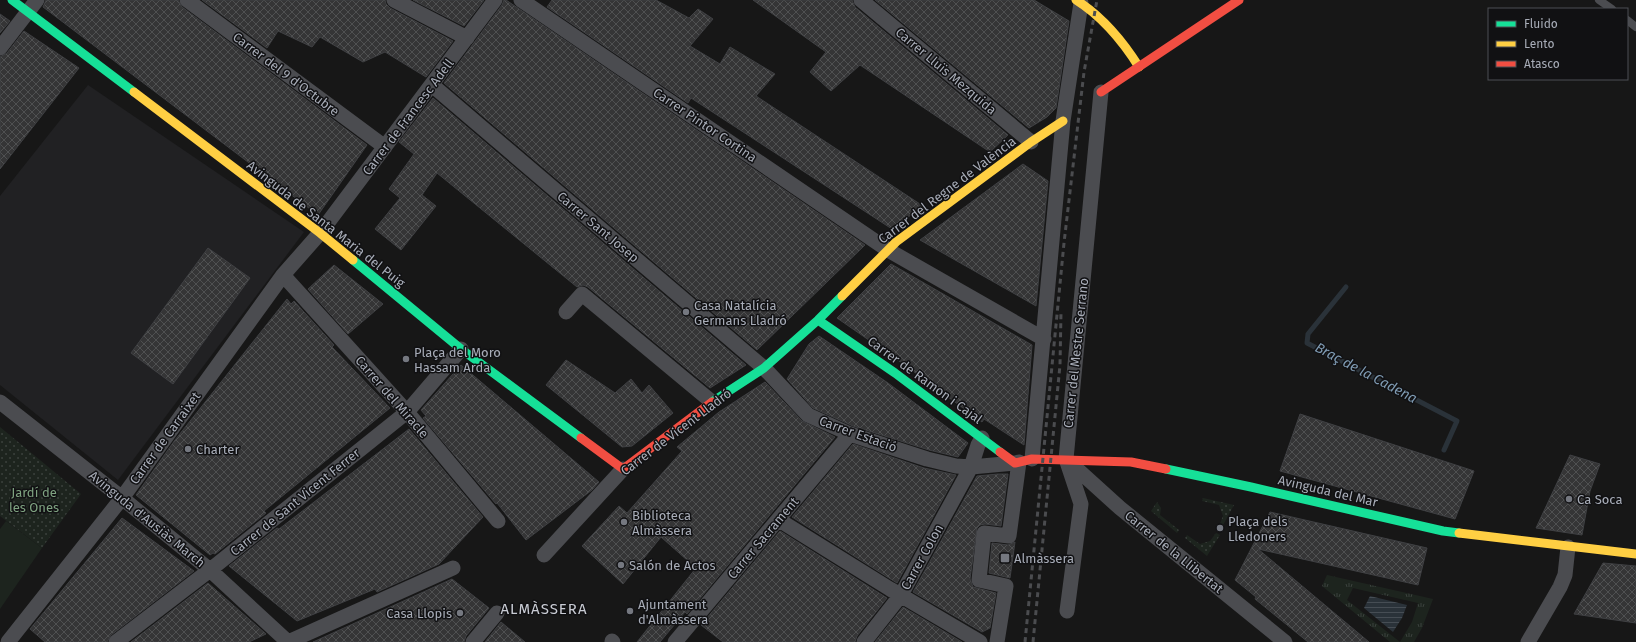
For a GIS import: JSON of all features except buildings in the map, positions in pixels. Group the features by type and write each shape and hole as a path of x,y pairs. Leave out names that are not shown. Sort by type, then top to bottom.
{"street":[{"name":"Avinguda de Santa Maria del Puig","path":"12,0 32,6 320,233 461,349 624,469"},
{"name":"Carrer del 9 d'Octubre","path":"187,0 385,148"},
{"path":"394,0 467,38"},
{"name":"Carrer de Francesc Adell","path":"320,233 495,0"},
{"name":"Carrer Pintor Cortina","path":"522,0 888,250 1044,339"},
{"name":"Carrer Lluïs Mezquida","path":"861,0 1031,142"},
{"path":"1101,92 1239,0"},
{"path":"997,642 1006,586 979,580 984,533 1009,536 1044,339 1063,121 1079,1 1095,13 1112,29 1130,51 1139,67"},
{"path":"0,48 32,6"},
{"name":"Carrer Sant Josep","path":"432,85 764,368"},
{"name":"Carrer del Mestre Serrano","path":"1067,611 1081,504 1066,459 1101,92"},
{"name":"Carrer del Regne de València","path":"818,320 896,242 1031,142 1063,121"},
{"name":"Carrer de Carraixet","path":"15,640 122,498 283,276 320,233"},
{"name":"Carrer del Miracle","path":"283,276 407,412 498,521"},
{"path":"566,312 582,294 712,402"},
{"name":"Carrer de Vicent Lladró","path":"544,555 624,469 712,402 764,368 818,320"},
{"name":"Carrer de Ramon i Cajal","path":"818,320 894,373 982,438 1022,461"},
{"name":"Carrer de Sant Vicent Ferrer","path":"116,642 210,570 407,412 461,349"},
{"name":"Carrer Estació","path":"764,368 808,415 850,434 956,466 971,467"},
{"name":"Avinguda d'Ausiàs March","path":"0,402 122,498 210,570 288,642"},
{"name":"Carrer Sacrament","path":"675,642 850,434"},
{"name":"Carrer Colon","path":"864,642 901,595 971,467 978,445 982,438"},
{"name":"Avinguda del Mar","path":"1022,461 1066,459 1138,464 1251,486 1443,530 1568,547 1636,554"},
{"name":"Carrer de la Llibertat","path":"1066,459 1120,508 1285,642"},
{"path":"971,467 1022,461"},
{"path":"779,520 980,642"},
{"path":"1528,642 1560,587 1564,575 1568,547"},
{"path":"288,642 454,568"},
{"path":"473,642 497,613"}],"lane":[{"path":"1599,0 1611,8"}],"shaded area":[{"path":"88,85 304,232 118,480 0,385 0,196"},
{"path":"1370,596 1407,605 1402,618 1393,632 1364,608"}],"green space":[{"name":"Jardí de les Ones","path":"0,427 81,494 42,548 0,516"},
{"path":"1203,498 1234,505 1222,527 1219,526 1223,516 1219,505 1202,501"},
{"path":"1157,502 1161,508 1160,515 1179,530 1177,533 1151,511"},
{"path":"6,521 42,548 0,609 0,529"},
{"path":"1216,533 1220,535 1207,556 1185,538 1187,535 1200,544 1210,541"},
{"path":"1327,575 1433,599 1422,628 1414,642 1400,642 1390,642 1322,586","holes":["1353,588 1418,603 1412,622 1400,642 1347,600"]}],"waterway":[{"name":"Braç de la Cadena","path":"1346,287 1308,334 1307,343 1457,421 1444,450"}],"railway":[{"path":"1025,642 1064,243 1084,72 1097,0"},
{"path":"1033,642 1060,365 1061,312"}],"traffic: fast":[{"path":"12,0 134,92"},
{"path":"353,260 461,349 581,438"},
{"path":"712,402 764,368 818,320 842,296"},
{"path":"818,320 895,373 1000,452"},
{"path":"1166,469 1443,531 1459,533"}],"traffic: slow":[{"path":"1076,0 1095,14 1111,30 1139,67"},
{"path":"134,92 320,233 353,260"},
{"path":"842,296 896,242 1031,142 1063,121"},
{"path":"1459,533 1636,554"}],"traffic: jam":[{"path":"1101,92 1239,0"},
{"path":"581,438 623,469 712,402"},
{"path":"1000,452 1015,463 1032,459 1131,462 1166,469"}],"place":[{"name":"Casa Natalícia Germans Lladró","path":"686,312"},
{"name":"Plaça del Moro Hassam Arda","path":"406,359"},
{"name":"Charter","path":"188,449"},
{"name":"Ca Soca","path":"1569,499"},
{"name":"Biblioteca Almàssera","path":"624,522"},
{"name":"Plaça dels Lledoners","path":"1220,528"},
{"name":"Almàssera","path":"1005,558"},
{"name":"Salón de Actos","path":"621,565"},
{"name":"Ajuntament d'Almàssera","path":"630,611"},
{"name":"Casa Llopis","path":"460,613"}],"district":[{"name":"ALMÀSSERA","path":"544,609"}]}
